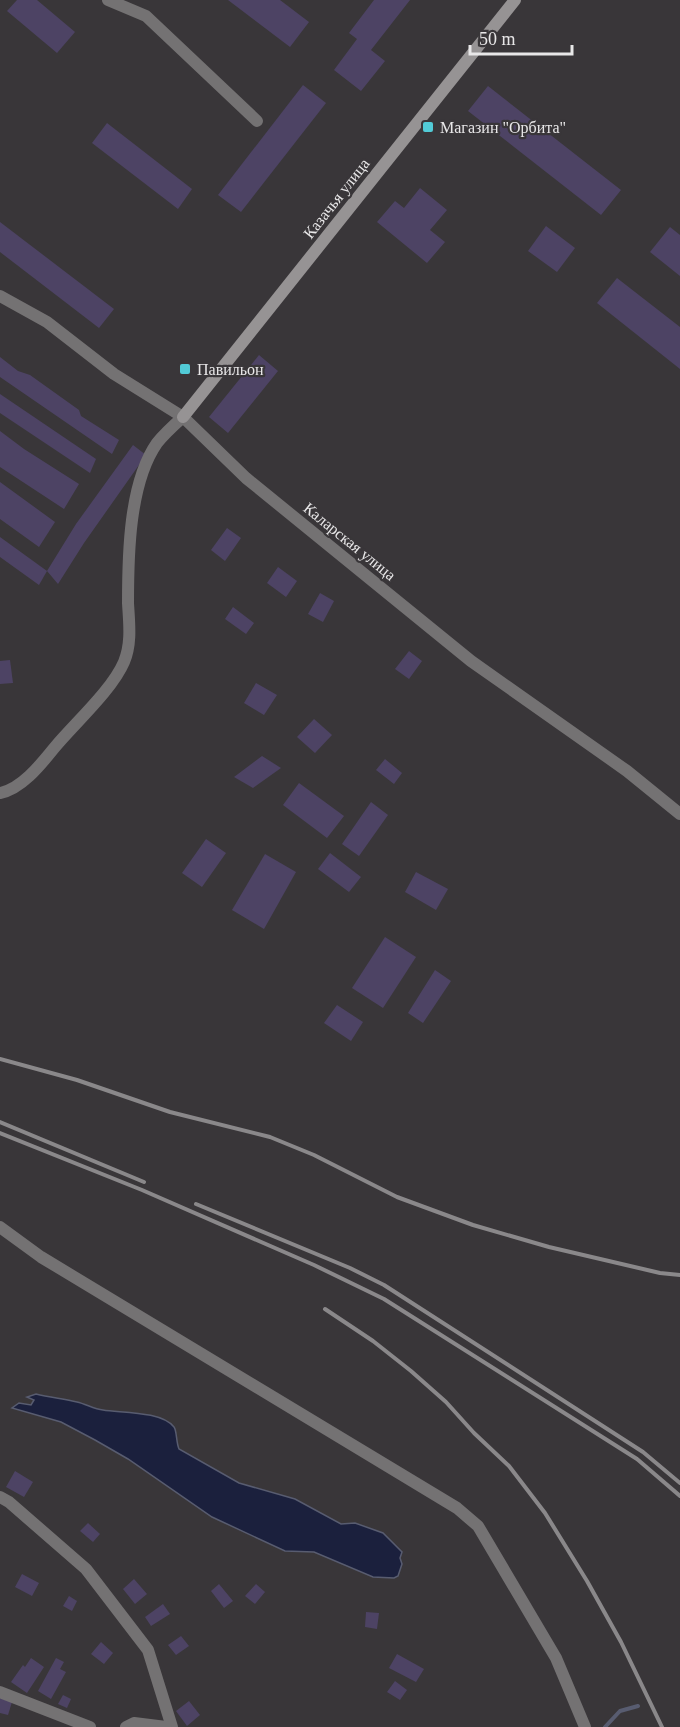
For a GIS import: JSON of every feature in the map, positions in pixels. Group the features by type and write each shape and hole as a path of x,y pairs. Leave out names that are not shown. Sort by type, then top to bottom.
{"street":[{"path":"108,0 146,16 257,121"},
{"name":"Казачья улица","path":"183,417 515,0"},
{"name":"Каларская улица","path":"0,296 47,322 114,374 183,417 246,478 471,661 627,771 680,814"},
{"path":"0,793 6,792 37,769 80,721 124,661 130,641 128,550 133,514 148,460 165,433 183,417"},
{"path":"0,1227 41,1257 457,1508 478,1526 556,1658 585,1727"},
{"path":"0,1497 9,1502 86,1569 148,1650 172,1727"},
{"path":"0,1692 90,1727"},
{"path":"126,1727 134,1723 165,1727"}],"water":[{"path":"36,1394 100,1409 151,1415 168,1422 175,1429 179,1449 239,1483 295,1499 341,1524 355,1523 383,1533 402,1552 400,1558 402,1564 398,1576 394,1578 373,1577 314,1552 285,1551 212,1517 128,1459 95,1440 61,1422 12,1408 19,1403 31,1405 34,1400 27,1397"}],"building":[{"path":"17,0 37,0 75,32 57,53 7,11"},
{"path":"228,0 280,0 309,22 290,47"},
{"path":"374,0 410,0 371,50 385,61 361,91 334,70 357,39 349,33"},
{"path":"303,85 326,103 241,212 218,195"},
{"path":"488,86 621,190 601,215 468,111"},
{"path":"107,123 192,189 178,209 92,143"},
{"path":"420,188 447,210 430,230 445,242 427,263 377,222 395,201 404,208"},
{"path":"0,222 114,309 99,328 0,252"},
{"path":"546,226 575,248 557,272 528,251"},
{"path":"670,227 680,235 680,276 650,252"},
{"path":"617,278 680,327 680,369 597,303"},
{"path":"259,355 278,371 228,433 209,417"},
{"path":"0,357 18,371 30,375 79,410 81,416 119,440 112,454 0,377"},
{"path":"0,394 96,459 90,473 0,413"},
{"path":"0,431 79,484 64,509 0,467"},
{"path":"133,445 146,455 58,584 47,571 76,524"},
{"path":"0,482 55,522 39,547 0,519"},
{"path":"227,528 241,538 225,561 211,550"},
{"path":"0,537 47,571 39,585 0,557"},
{"path":"278,567 297,581 286,597 267,583"},
{"path":"320,593 334,601 323,622 308,614"},
{"path":"233,607 254,623 246,634 225,619"},
{"path":"409,651 422,661 409,679 395,669"},
{"path":"10,660 13,683 0,684 0,661"},
{"path":"256,683 277,695 264,715 244,703"},
{"path":"314,719 332,735 315,753 297,737"},
{"path":"262,756 281,768 253,788 234,777"},
{"path":"385,759 402,773 394,784 376,770"},
{"path":"299,783 344,816 327,838 283,805"},
{"path":"371,802 388,815 359,856 342,844"},
{"path":"206,839 226,853 202,887 182,873"},
{"path":"330,853 361,877 349,892 318,869"},
{"path":"265,854 296,872 264,929 232,910"},
{"path":"416,872 448,889 436,910 405,892"},
{"path":"385,937 416,957 383,1008 352,988"},
{"path":"435,970 451,981 423,1023 408,1013"},
{"path":"337,1005 363,1022 351,1041 324,1023"},
{"path":"15,1471 33,1482 24,1497 6,1487"},
{"path":"88,1523 100,1534 93,1542 80,1531"},
{"path":"22,1574 39,1583 32,1596 15,1587"},
{"path":"134,1579 147,1594 135,1604 123,1589"},
{"path":"219,1584 233,1601 224,1608 211,1591"},
{"path":"256,1584 265,1592 255,1604 245,1596"},
{"path":"69,1596 77,1601 72,1611 63,1606"},
{"path":"163,1604 170,1614 151,1626 145,1617"},
{"path":"366,1612 379,1613 377,1629 365,1627"},
{"path":"181,1636 189,1646 176,1655 168,1645"},
{"path":"101,1642 113,1653 104,1664 91,1654"},
{"path":"397,1654 424,1669 416,1682 389,1668"},
{"path":"31,1658 44,1667 27,1693 11,1682"},
{"path":"56,1658 64,1662 60,1669 66,1672 51,1699 38,1691"},
{"path":"395,1681 407,1690 400,1700 387,1692"},
{"path":"63,1695 71,1699 67,1708 58,1704"},
{"path":"0,1698 12,1702 8,1715 0,1713"},
{"path":"189,1701 200,1715 187,1726 176,1711"}],"waterway":[{"path":"605,1727 620,1711 638,1706"}],"railway":[{"path":"0,1059 77,1080 170,1112 270,1137 314,1155 397,1197 473,1225 549,1247 660,1273 680,1275"},
{"path":"0,1122 144,1182"},
{"path":"0,1133 142,1190 314,1265 384,1299 637,1459 680,1496"},
{"path":"196,1204 350,1268 384,1285 643,1452 680,1483"},
{"path":"325,1309 373,1341 411,1371 446,1402 509,1466 545,1513 587,1581 621,1642 662,1727"}],"place":[{"name":"Магазин \"Орбита\"","path":"428,127"},
{"name":"Павильон","path":"185,369"}]}
